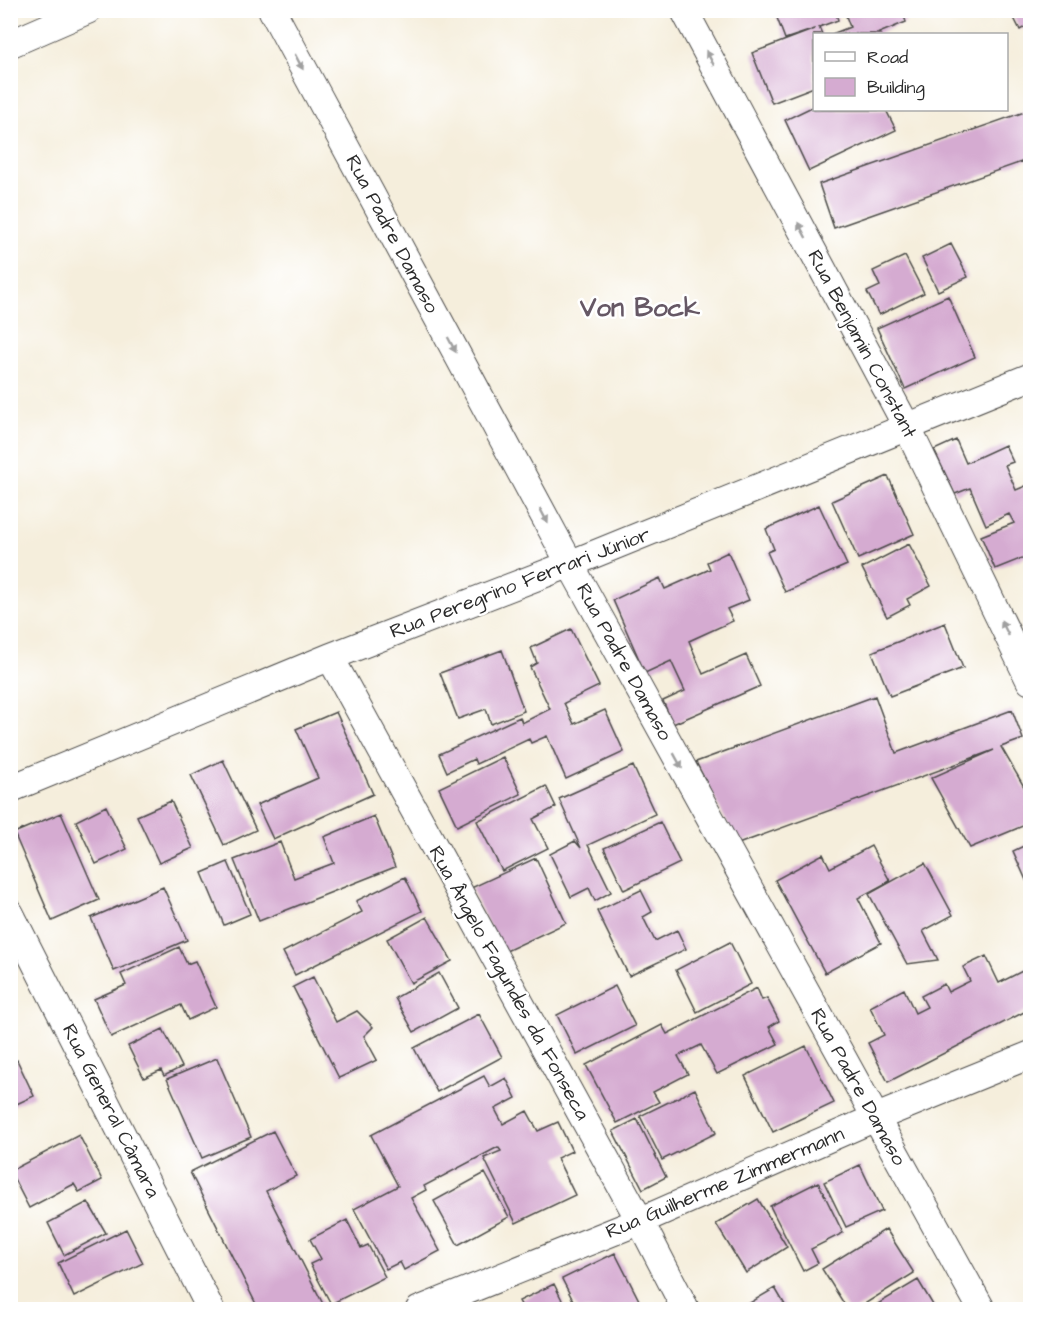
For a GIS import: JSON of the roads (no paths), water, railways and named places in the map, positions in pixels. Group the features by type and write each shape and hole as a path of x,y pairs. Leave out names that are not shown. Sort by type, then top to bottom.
{"street":[{"path":"10,44 88,10"},
{"name":"Rua Padre Damaso","path":"272,10 570,564 981,1310"},
{"name":"Rua Benjamin Constant","path":"684,10 907,428 1030,681"},
{"name":"Rua Peregrino Ferrari Júnior","path":"10,789 330,657 570,564 1030,377"},
{"name":"Rua Ângelo Fagundes da Fonseca","path":"330,657 640,1221 686,1310"},
{"name":"Rua General Câmara","path":"10,913 211,1310"},
{"name":"Rua Guilherme Zimmermann","path":"419,1310 640,1221 875,1118 1030,1055"}],"district":[{"name":"Von Bock","path":"640,308"}]}
